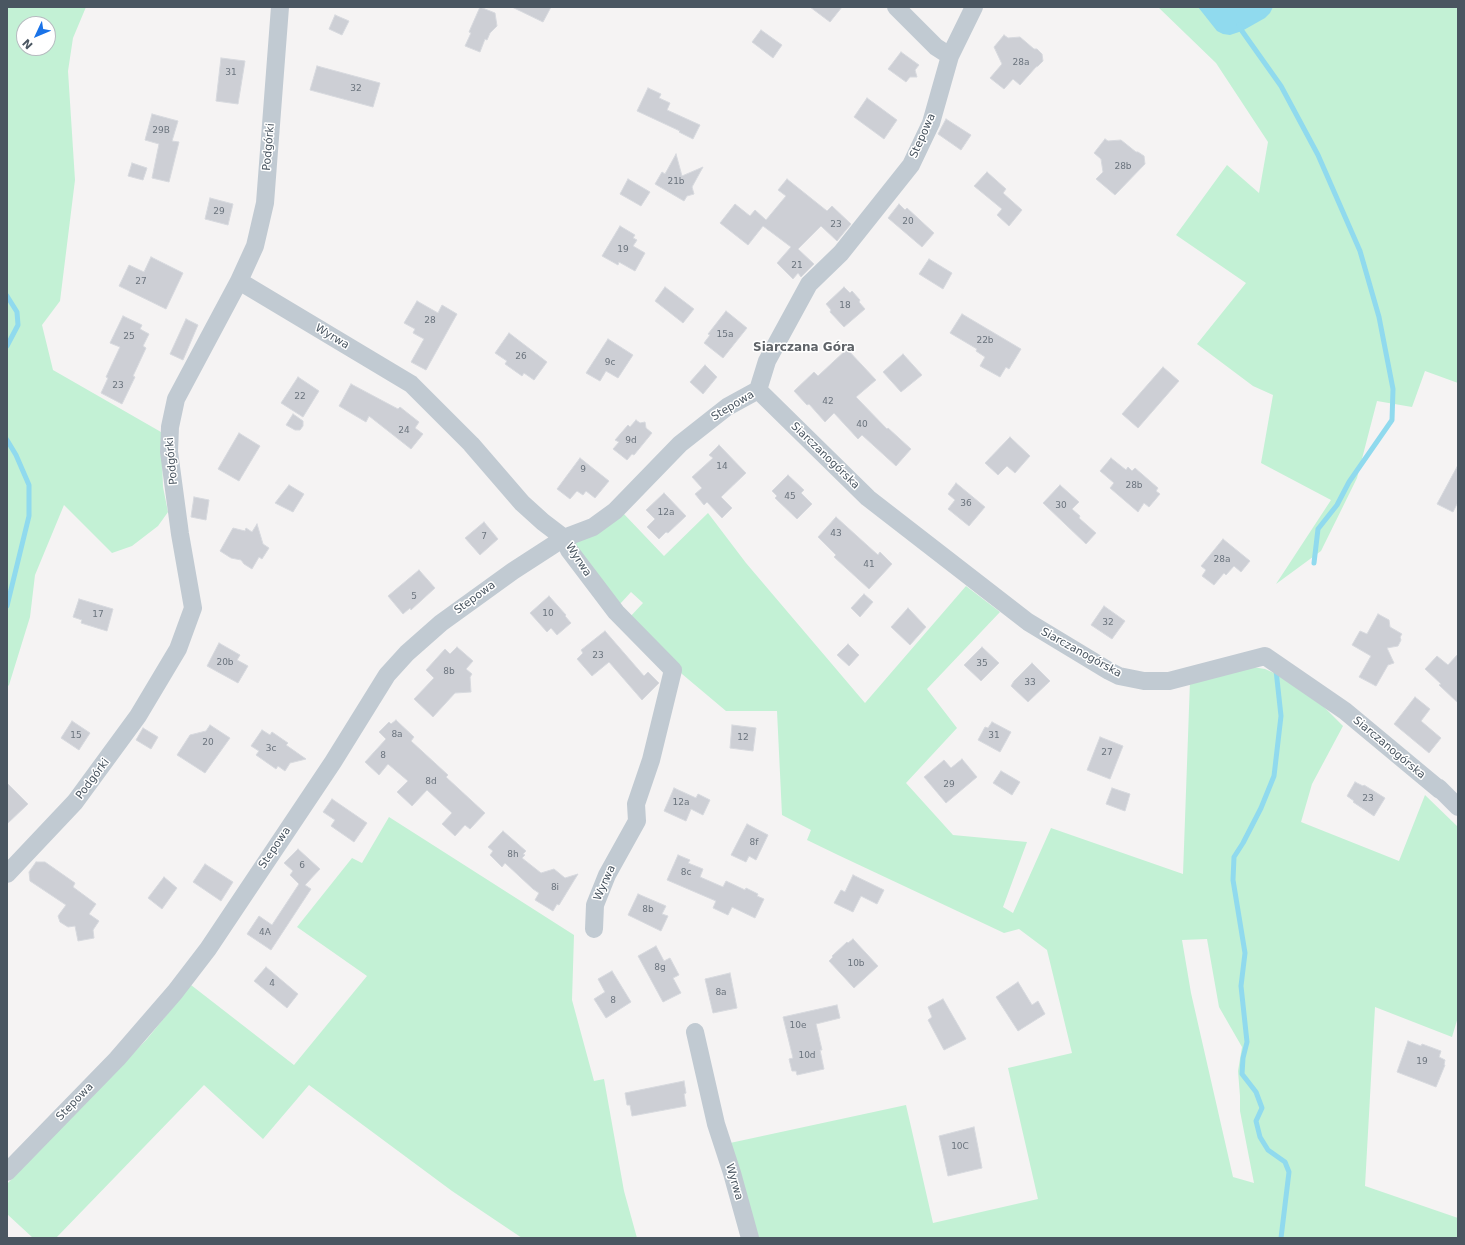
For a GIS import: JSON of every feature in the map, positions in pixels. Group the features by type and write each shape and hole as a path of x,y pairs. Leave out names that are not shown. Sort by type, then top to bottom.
{"street":[{"name":"Podgórki","path":"7,874 75,802 138,716 178,649 193,608 180,534 169,452 170,427 176,399 239,281 255,246 264,203 280,7"},
{"path":"896,7 936,47 950,56"},
{"name":"Stepowa","path":"7,1172 118,1059 180,986 212,943 333,762 387,676 407,653 441,623 513,570 564,538 593,527 615,511 680,444 727,408 758,390 767,361 809,284 840,253 911,165 931,123 950,56 974,7"},
{"name":"Wyrwa","path":"239,281 411,384 471,444 522,503 564,538 570,550 616,612 673,670 652,760 636,804 637,821 607,875 595,905 594,929"},
{"name":"Siarczanogórska","path":"758,390 868,498 1028,622 1109,671 1119,676 1144,682 1169,681 1265,656 1350,715 1440,790 1439,788 1458,807"},
{"name":"Wyrwa","path":"695,1032 716,1124 732,1173 750,1238"}],"green space":[{"path":"7,7 86,7 73,38 68,71 75,180 60,301 42,325 53,370 161,432 163,487 168,512 158,526 132,546 112,553 64,505 35,575 30,617 9,685 7,687"},
{"path":"1158,7 1458,7 1458,383 1425,371 1412,407 1377,401 1357,478 1321,551 1276,584 1331,500 1261,463 1273,395 1253,386 1197,344 1246,283 1176,235 1227,165 1259,193 1268,142 1216,63"},
{"path":"623,513 664,556 708,513 746,563 865,703 966,586 1000,612 927,689 957,728 906,783 953,835 1027,842 1003,907 1013,913 1051,828 1183,874 1190,681 1246,666 1265,669 1283,677 1313,696 1343,726 1312,784 1301,822 1399,861 1425,795 1458,827 1458,1017 1452,1037 1375,1007 1365,1186 1458,1218 1458,1238 754,1238 730,1143 906,1105 933,1223 1038,1199 1008,1068 1072,1053 1047,950 1019,929 1004,933 807,840 811,830 782,815 777,711 726,711 682,674 629,618 643,603 631,592 620,604 572,543","holes":["1207,939 1219,1007 1242,1047 1238,1071 1240,1111 1254,1183 1233,1177 1191,993 1182,940"]},
{"path":"389,817 574,935 572,1000 594,1081 604,1079 624,1191 637,1238 522,1238 452,1191 309,1085 263,1139 204,1085 56,1238 33,1238 7,1214 7,1184 147,1039 191,985 294,1065 367,976 297,927 352,858 362,863"}],"water":[{"path":"1198,7 1273,7 1265,18 1242,31 1230,35 1217,31"}],"building":[{"path":"480,7 495,13 497,26 490,33 487,40 485,39 480,52 465,46 471,33 469,32"},
{"path":"512,7 551,7 543,22"},
{"path":"810,7 842,7 830,22"},
{"path":"335,15 349,21 342,35 329,29"},
{"path":"761,30 782,45 773,58 752,42"},
{"path":"1004,35 1008,38 1020,37 1042,54 1043,61 1020,85 1013,79 1004,89 990,78 1002,64 994,47"},
{"path":"901,52 919,65 915,70 917,77 910,77 906,82 888,69"},
{"path":"221,58 245,61 238,104 216,101"},
{"path":"317,66 380,83 373,107 310,90"},
{"path":"648,88 661,94 659,98 670,103 667,110 700,125 693,139 679,132 680,131 637,111"},
{"path":"867,98 897,120 884,139 854,117"},
{"path":"152,114 178,121 172,141 179,142 169,182 152,178 159,144 145,140"},
{"path":"946,119 971,135 961,150 938,134"},
{"path":"1105,139 1108,141 1121,140 1136,152 1144,156 1145,164 1115,195 1096,179 1103,172 1101,159 1094,153"},
{"path":"676,154 682,176 703,167 692,187 694,194 687,196 684,201 655,184 662,172 665,174"},
{"path":"132,163 147,168 143,180 128,176"},
{"path":"987,172 1006,189 1003,193 1022,210 1009,226 997,215 1002,209 974,186"},
{"path":"628,179 650,192 641,206 620,194"},
{"path":"787,179 827,211 832,206 851,224 837,241 821,226 798,249 814,264 801,277 798,273 793,279 777,263 791,247 763,226 748,245 720,223 735,204 750,216 755,210 766,220 786,196 778,190"},
{"path":"210,198 233,204 228,225 205,219"},
{"path":"899,204 905,210 907,208 934,233 922,247 888,218"},
{"path":"620,226 635,235 633,238 637,240 633,246 645,253 635,271 619,262 618,265 602,256"},
{"path":"151,257 183,273 166,309 119,286 129,265 144,272"},
{"path":"929,259 952,273 943,289 919,274"},
{"path":"665,287 694,309 683,323 655,301"},
{"path":"844,287 850,293 852,291 860,300 859,302 865,309 844,327 830,312 831,310 826,304"},
{"path":"417,301 438,313 442,305 457,314 426,370 411,362 424,339 413,333 415,329 404,323"},
{"path":"726,311 747,328 723,358 704,343 710,335 708,334"},
{"path":"962,314 1021,349 1009,369 1006,367 1000,377 980,366 985,357 976,351 977,349 950,333"},
{"path":"123,316 142,325 140,329 149,334 143,346 146,348 133,376 135,377 122,404 101,393 108,378 106,377 120,347 110,343"},
{"path":"186,319 198,325 183,360 170,354"},
{"path":"509,333 547,362 534,380 524,373 522,376 505,364 507,361 495,353"},
{"path":"608,339 633,355 618,378 606,371 600,381 586,373"},
{"path":"847,349 876,380 856,397 887,429 888,428 911,449 896,466 862,435 858,439 834,413 825,422 809,404 807,405 794,391 814,372 818,376"},
{"path":"903,354 922,375 901,392 883,372"},
{"path":"705,365 717,377 703,394 690,382"},
{"path":"1163,367 1179,381 1138,428 1122,414"},
{"path":"298,377 319,391 303,417 281,403"},
{"path":"351,384 398,409 400,407 419,422 415,428 423,434 411,449 369,416 366,422 339,406"},
{"path":"293,414 303,421 303,426 300,430 295,430 286,425"},
{"path":"636,420 640,423 645,422 646,428 652,433 634,455 632,454 627,460 613,449 619,442 615,440 628,425 630,427"},
{"path":"239,433 260,446 239,481 218,469"},
{"path":"1010,437 1030,456 1015,473 1007,466 998,475 985,463"},
{"path":"719,445 746,473 721,497 732,508 722,518 707,502 704,505 695,494 702,488 692,477 713,458 709,455"},
{"path":"580,458 609,481 595,498 586,491 583,495 577,491 570,499 557,489"},
{"path":"1111,458 1126,470 1128,467 1132,471 1135,468 1158,488 1156,491 1160,494 1149,507 1144,503 1138,512 1110,488 1114,483 1100,471"},
{"path":"1458,465 1458,502 1453,512 1437,504"},
{"path":"788,475 804,490 801,493 812,504 797,519 775,498 777,496 772,491"},
{"path":"956,483 985,507 969,526 948,509 955,500 948,494"},
{"path":"289,485 304,494 293,512 275,503"},
{"path":"1060,485 1079,502 1072,509 1080,516 1079,518 1096,533 1086,544 1043,503"},
{"path":"664,493 686,516 668,533 666,532 659,539 647,527 655,519 646,510"},
{"path":"194,497 209,500 206,520 191,517"},
{"path":"836,517 878,555 880,552 892,564 869,589 834,557 836,555 818,537"},
{"path":"484,522 498,539 480,555 465,538"},
{"path":"257,524 263,544 269,548 262,559 259,557 252,569 241,560 231,558 220,551 233,528 245,531 246,528 252,532"},
{"path":"1223,539 1250,561 1241,572 1234,566 1226,575 1224,573 1214,585 1202,576 1206,570 1201,566"},
{"path":"419,570 435,588 411,610 410,608 403,614 388,596"},
{"path":"864,594 873,602 860,617 851,608"},
{"path":"549,596 571,623 557,635 551,628 547,632 530,613"},
{"path":"79,599 113,609 107,631 81,623 82,620 73,617"},
{"path":"1104,606 1125,621 1112,639 1091,625"},
{"path":"908,608 926,627 910,645 891,627"},
{"path":"1378,614 1389,620 1390,627 1402,634 1398,646 1387,648 1394,663 1388,665 1376,686 1359,677 1371,656 1352,645 1360,631 1367,634"},
{"path":"605,631 644,676 648,672 659,683 642,700 609,662 592,676 577,659 583,653 581,650"},
{"path":"219,643 240,655 237,660 248,666 238,683 207,666"},
{"path":"848,644 859,655 849,666 837,655"},
{"path":"457,647 473,661 466,669 472,674 470,677 471,692 455,693 433,717 414,699 434,678 426,670 445,649 450,654"},
{"path":"982,647 999,663 981,681 964,665"},
{"path":"1458,654 1458,703 1425,669 1437,656 1448,665"},
{"path":"1032,663 1050,681 1028,702 1011,686"},
{"path":"1415,697 1430,709 1421,721 1441,738 1429,753 1394,724"},
{"path":"396,720 414,737 411,741 448,775 446,777 485,813 470,829 465,825 455,836 442,824 452,813 427,790 412,806 397,792 408,781 388,764 379,775 365,762 386,739 379,732 389,722 391,724"},
{"path":"72,721 90,733 79,750 61,738"},
{"path":"992,722 1011,732 1000,752 978,740 985,727 988,728"},
{"path":"210,725 230,738 205,773 177,755 190,735 206,731"},
{"path":"732,725 756,728 753,751 730,748"},
{"path":"143,728 158,737 151,749 136,740"},
{"path":"262,730 270,735 272,732 288,743 286,745 306,759 290,763 285,771 278,766 276,769 256,755 259,751 251,746"},
{"path":"1100,737 1123,746 1110,779 1087,770"},
{"path":"962,759 977,777 946,803 924,777 944,760 951,768"},
{"path":"1001,771 1020,782 1012,795 993,783"},
{"path":"1355,782 1363,786 1364,785 1385,798 1374,816 1353,802 1354,801 1347,796"},
{"path":"7,783 28,804 7,824"},
{"path":"674,788 696,798 698,794 710,800 703,815 691,809 686,821 664,811"},
{"path":"1112,788 1130,794 1125,811 1106,804"},
{"path":"332,799 367,823 354,842 331,826 335,820 323,812"},
{"path":"747,824 768,835 756,860 749,856 746,862 731,855"},
{"path":"503,831 526,851 522,858 541,873 554,869 565,878 578,874 559,905 557,904 553,911 535,900 539,893 505,863 502,867 490,855 493,851 488,847"},
{"path":"298,849 320,869 305,885 311,889 271,950 247,934 259,916 272,925 299,884 290,875 293,871 284,863"},
{"path":"678,855 690,860 688,863 703,869 700,877 723,887 726,881 758,894 757,896 764,899 755,918 732,907 728,915 713,908 716,901 667,880"},
{"path":"36,862 45,862 75,883 73,887 96,904 89,914 99,921 93,930 94,938 78,941 75,926 68,927 60,922 58,916 66,905 30,881 29,872"},
{"path":"205,864 233,882 221,901 193,882"},
{"path":"853,875 884,890 877,904 861,896 853,912 834,903 841,890 845,892"},
{"path":"164,877 177,888 162,909 148,898"},
{"path":"638,894 666,906 662,914 668,916 661,931 628,915"},
{"path":"853,939 878,966 854,988 829,961 833,957 832,956 847,942 848,943"},
{"path":"656,946 664,961 670,958 679,975 673,978 681,993 663,1002 638,956"},
{"path":"266,967 298,994 287,1008 254,981"},
{"path":"612,971 631,1002 606,1018 594,999 605,992 598,979"},
{"path":"730,973 737,1008 713,1013 705,979"},
{"path":"1018,982 1032,1005 1038,1001 1045,1014 1018,1031 996,997"},
{"path":"943,999 966,1039 944,1050 928,1020 932,1017 928,1007"},
{"path":"837,1005 840,1018 816,1024 822,1050 820,1050 824,1069 797,1075 796,1071 792,1071 789,1059 793,1058 783,1017"},
{"path":"1408,1041 1441,1051 1439,1057 1445,1060 1445,1065 1436,1087 1397,1072"},
{"path":"684,1081 686,1106 632,1116 630,1105 627,1105 625,1093"},
{"path":"974,1127 982,1168 948,1176 939,1136"}],"waterway":[{"path":"1239,25 1281,86 1318,155 1360,251 1379,317 1393,389 1392,420 1349,482 1337,505 1318,529 1314,563"},
{"path":"7,296 17,312 18,325 7,346"},
{"path":"7,440 16,455 29,485 29,516 7,606"},
{"path":"1276,670 1281,716 1274,776 1261,808 1234,857 1233,880 1245,953 1241,986 1247,1042 1243,1058 1242,1074 1256,1092 1262,1108 1256,1121 1260,1137 1268,1150 1285,1162 1289,1172 1281,1238"}],"district":[{"name":"Siarczana Góra","path":"804,348"}]}
